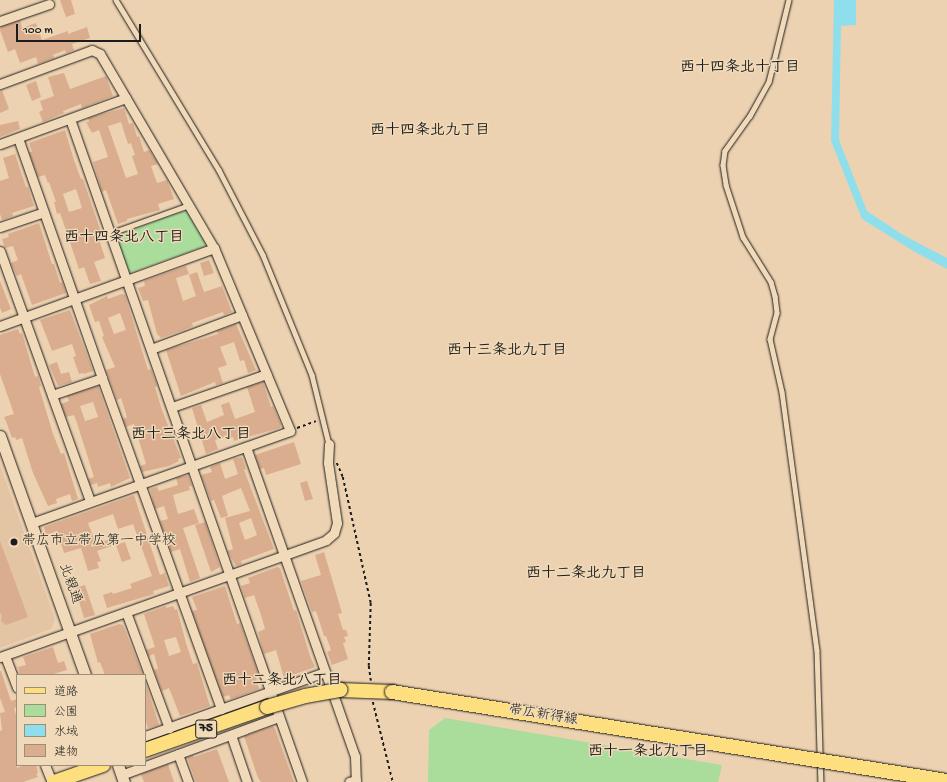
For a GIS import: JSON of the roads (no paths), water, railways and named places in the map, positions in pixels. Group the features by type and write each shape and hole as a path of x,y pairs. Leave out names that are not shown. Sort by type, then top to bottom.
{"main road":[{"name":"帯広新得線","path":"146,750 267,707 304,696 340,690 392,692 947,780"},
{"path":"53,782 100,766"}],"street":[{"path":"0,21 49,4"},
{"path":"0,84 92,50 100,54 214,248 290,431 30,522"},
{"path":"0,144 126,98"},
{"path":"70,119 193,465 272,691 279,717 302,782"},
{"path":"18,138 178,593 221,709"},
{"path":"0,228 44,212"},
{"path":"0,326 127,281 214,248"},
{"path":"0,251 90,501"},
{"path":"151,349 242,315"},
{"path":"172,407 266,374"},
{"path":"52,395 102,378"},
{"name":"北親通","path":"0,436 85,674"},
{"path":"16,686 3,657 326,540 334,533 337,523 328,463 329,444"},
{"path":"246,447 355,756 354,781"},
{"path":"126,612 169,728"},
{"path":"146,736 325,672"},
{"path":"146,765 279,717"},
{"path":"230,735 247,782"},
{"path":"178,754 188,782"},
{"path":"45,766 53,782"},
{"path":"121,774 144,766"}],"lane":[{"path":"116,0 219,170 263,256 312,375 329,444"},
{"path":"789,0 769,82 750,116 725,151 722,165 726,185 743,237 771,282 775,296 777,313 770,339 782,392 817,650 821,782"},
{"path":"110,233 189,205"}],"water":[{"path":"834,0 856,0 856,25 841,26 839,140 867,211 903,235 947,258 947,269 915,252 862,219 831,141"}],"place":[{"name":"帯広市立帯広第一中学校","path":"14,542"}],"district":[{"name":"西十四条北十丁目","path":"740,69"},
{"name":"西十四条北九丁目","path":"430,132"},
{"name":"西十四条北八丁目","path":"124,239"},
{"name":"西十三条北九丁目","path":"507,352"},
{"name":"西十三条北八丁目","path":"191,436"},
{"name":"西十二条北九丁目","path":"586,575"},
{"name":"西十二条北八丁目","path":"282,682"},
{"name":"西十一条北九丁目","path":"648,753"}]}
